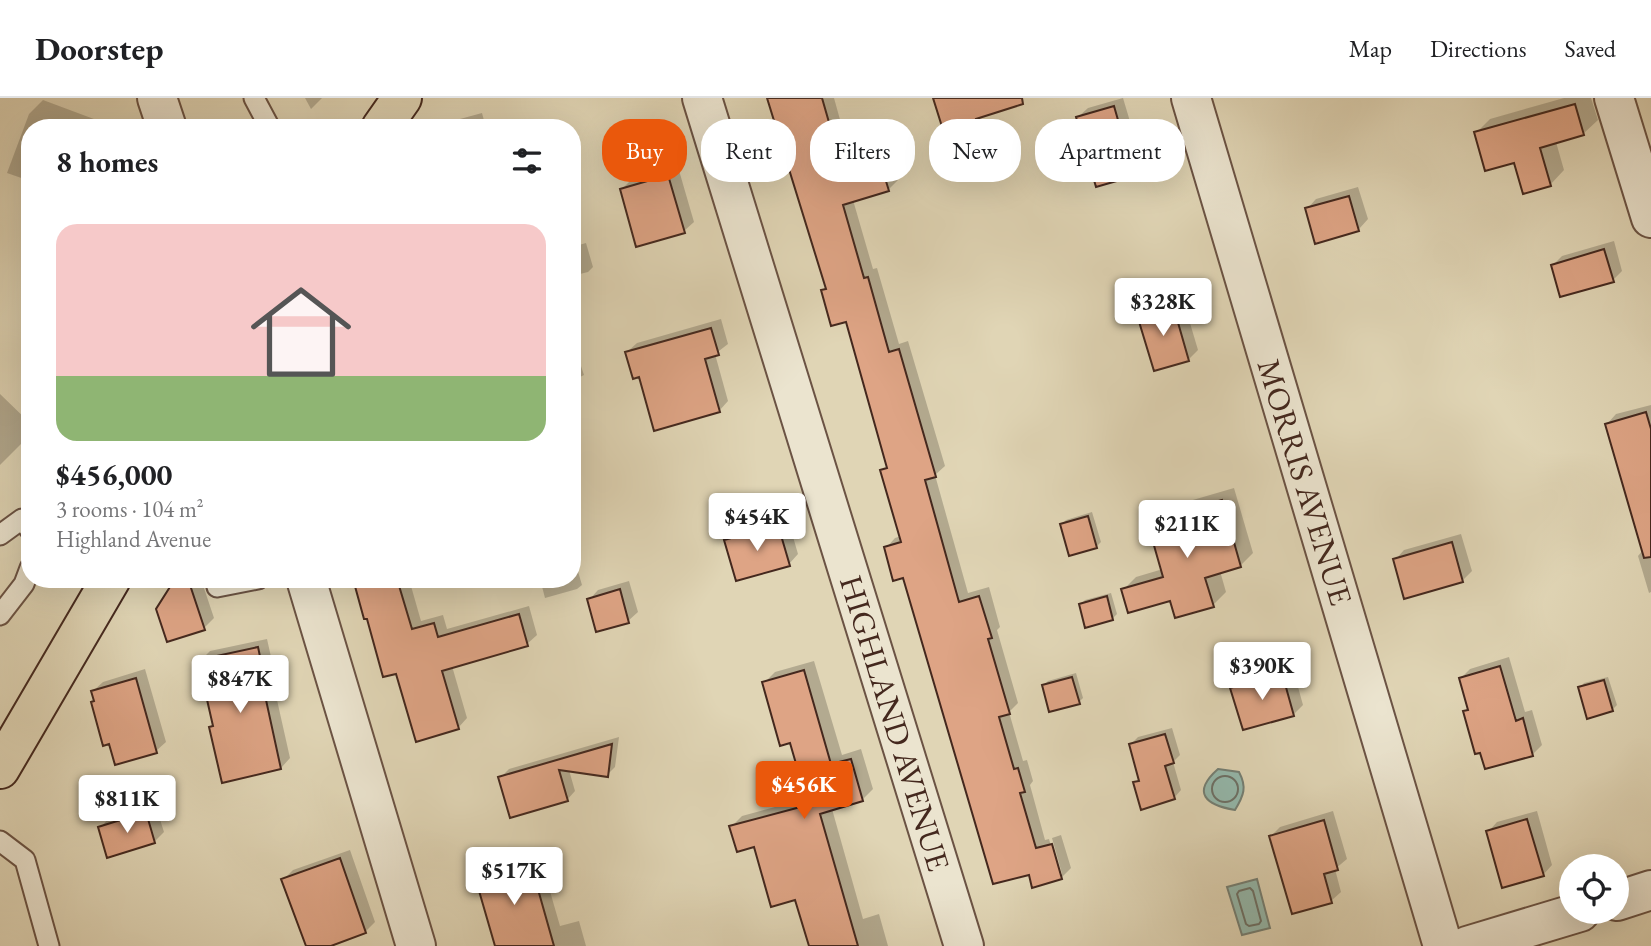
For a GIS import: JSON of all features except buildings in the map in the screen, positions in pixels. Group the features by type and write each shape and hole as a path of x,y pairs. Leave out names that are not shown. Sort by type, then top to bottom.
{"main road":[{"path":"387,119 401,98"},
{"path":"0,769 106,588"}],"street":[{"path":"157,98 164,119"},
{"name":"HIGHLAND AVENUE","path":"702,98 964,946"},
{"name":"MORRIS AVENUE","path":"1191,98 1443,946"},
{"path":"1614,98 1651,218"},
{"path":"309,588 416,946"},
{"path":"1629,897 1651,890"},
{"path":"1467,946 1559,918"}],"lane":[{"path":"254,98 265,119"},
{"path":"0,536 21,520"},
{"path":"0,615 21,588"},
{"path":"0,841 25,860 49,946"}],"water":[{"path":"1218,769 1239,772 1243,791 1235,810 1216,805 1206,797 1205,785"},
{"path":"1257,879 1270,928 1242,935 1227,887"}]}
